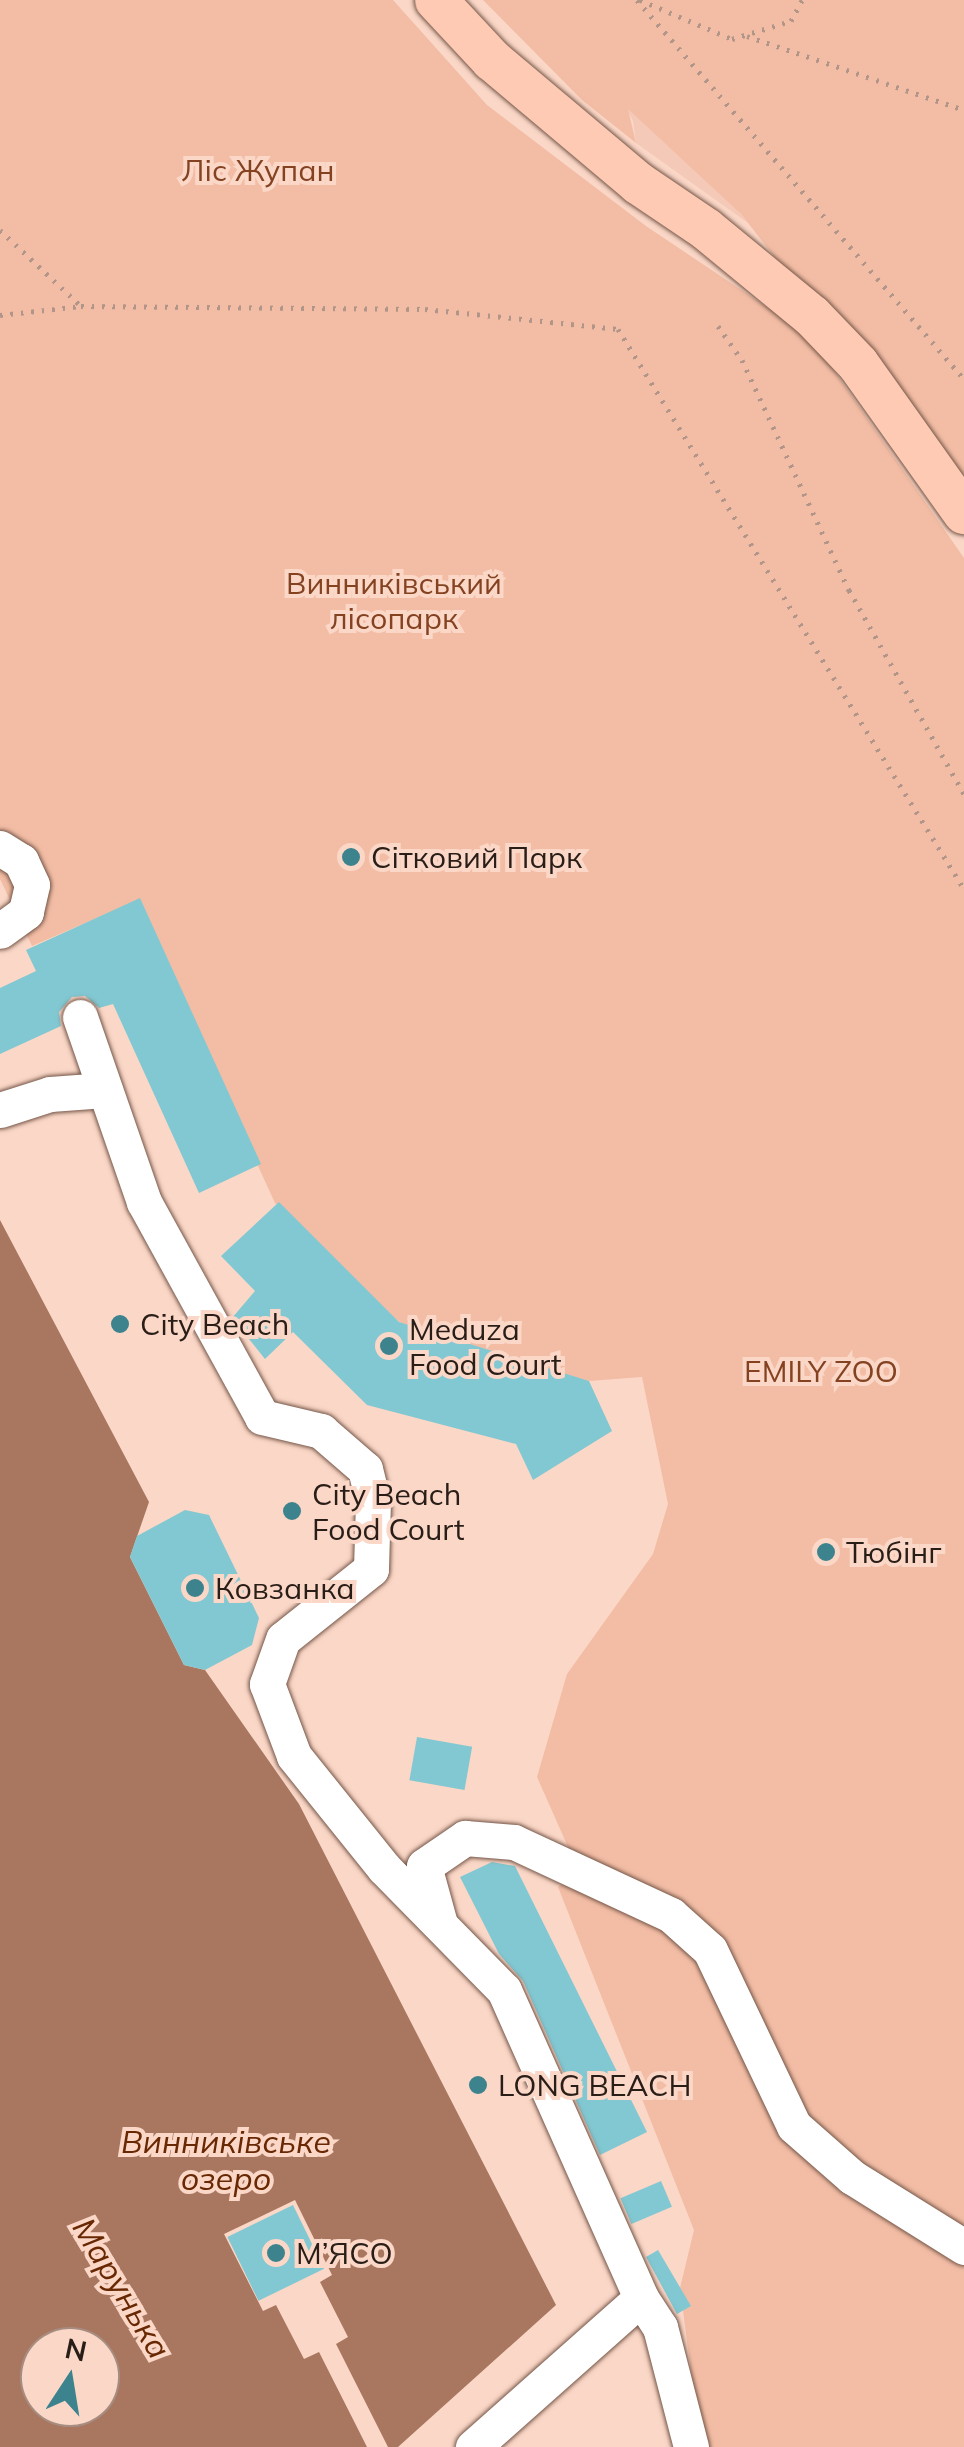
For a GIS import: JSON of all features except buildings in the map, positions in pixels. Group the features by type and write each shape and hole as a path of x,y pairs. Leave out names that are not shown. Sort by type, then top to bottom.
{"main road":[{"path":"436,0 492,60 638,183 706,228 812,316 858,364 964,513"}],"street":[{"path":"0,848 21,861 32,886 26,912 0,931"},
{"path":"80,1017 144,1202 262,1417 321,1431 366,1469 374,1517 371,1569 283,1639 268,1684 294,1756 441,1926 504,1990 650,2313 691,2447"},
{"path":"0,1110 50,1094 105,1090"},
{"path":"441,1926 424,1866 465,1838 514,1842 671,1914 710,1950 794,2126 852,2177 964,2247"},
{"path":"473,2447 650,2313"}],"path":[{"path":"638,0 699,29 747,36 964,110"},
{"path":"638,0 964,379"},
{"path":"747,36 791,21 802,0"},
{"path":"0,230 81,306"},
{"path":"0,314 81,306 425,308 618,328 964,889"},
{"path":"718,326 742,360 849,590 964,794"}],"shaded area":[{"path":"569,0 748,223 636,143 633,121"}],"green space":[{"name":"Винниківський лісопарк","path":"0,0 393,0 487,105 646,226 810,336 964,558 964,2447 701,2447 680,2288 694,2230 558,1887 580,1874 537,1777 567,1674 653,1554 668,1504 642,1377 589,1381 561,1374 408,1328 379,1307 275,1203 136,901 32,946 0,879"},
{"path":"483,0 964,0 964,500 741,214 628,109 636,143 582,100"}],"water":[{"name":"Винниківське озеро","path":"0,1220 149,1502 130,1557 184,1665 205,1670 299,1804 556,2305 398,2447 0,2447"}],"pier":[{"path":"295,2200 332,2275 320,2282 348,2337 336,2344 388,2447 367,2447 319,2352 304,2359 276,2305 263,2311 224,2234"}],"place":[{"name":"Сітковий Парк","path":"351,857"},
{"name":"City Beach","path":"120,1324"},
{"name":"Meduza Food Court","path":"389,1346"},
{"name":"City Beach Food Court","path":"292,1511"},
{"name":"Тюбінг","path":"826,1552"},
{"name":"Ковзанка","path":"195,1588"},
{"name":"LONG BEACH","path":"478,2085"},
{"name":"М’ЯСО","path":"276,2253"}],"park label":[{"name":"Ліс Жупан","path":"258,170"},
{"name":"EMILY ZOO","path":"821,1371"}],"water label":[{"name":"Марунька","path":"122,2288"}]}
